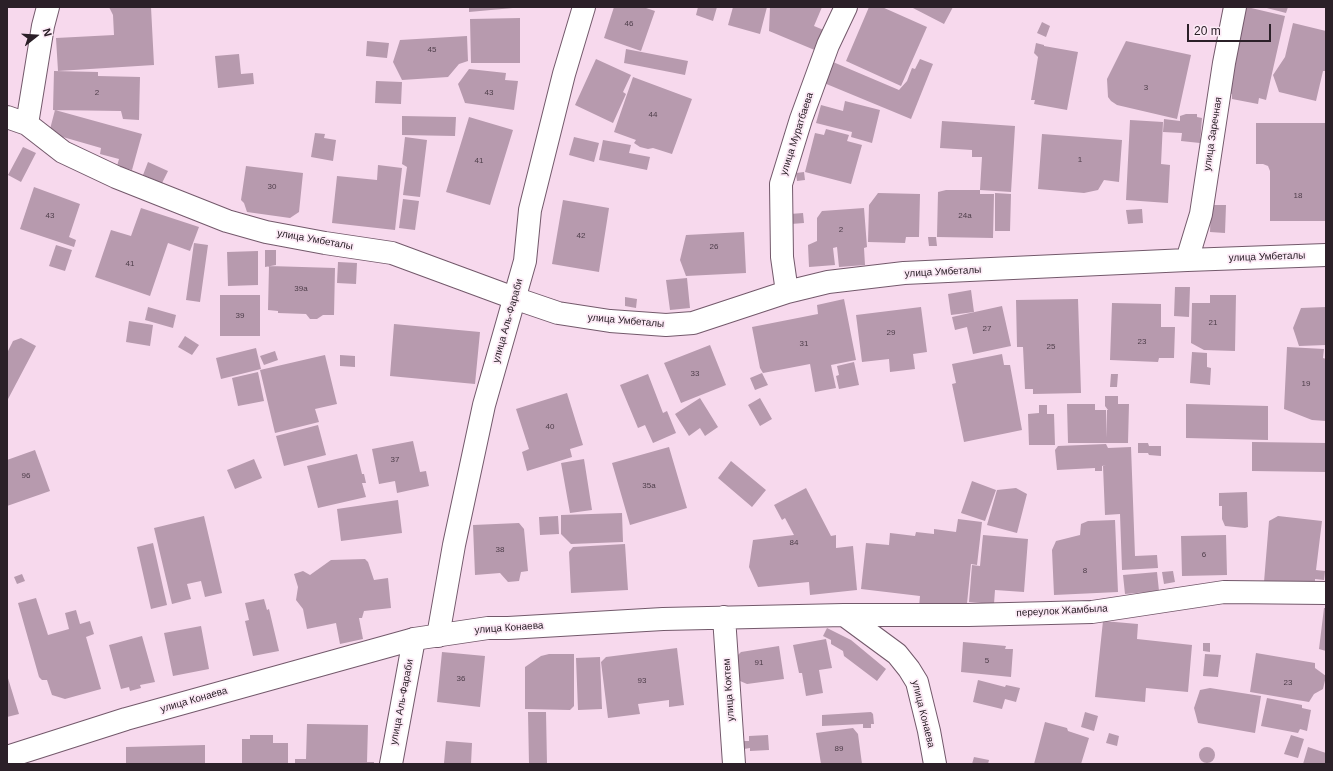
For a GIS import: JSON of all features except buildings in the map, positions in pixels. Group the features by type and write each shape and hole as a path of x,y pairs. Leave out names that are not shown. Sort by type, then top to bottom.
{"street":[{"path":"17,120 48,7"},
{"name":"улица Аль-Фараби","path":"438,636 454,545 484,404 524,261 530,210 564,74 584,7"},
{"name":"улица Муратбаева","path":"787,292 782,257 781,184 804,112 828,45 846,7"},
{"name":"улица Заречная","path":"1187,260 1201,214 1224,63 1235,7"},
{"name":"улица Умбеталы","path":"17,120 63,152 116,177 227,221 266,232 392,253 558,314 610,321 666,325 693,323 787,292 828,282 904,273 1326,255"},
{"name":"переулок Жамбыла","path":"844,615 968,615 1092,612 1224,592 1326,593"},
{"name":"улица Конаева","path":"7,757 126,720 414,639 488,628 663,619 844,615 897,654 910,669 917,682 935,764"},
{"name":"улица Коктем","path":"724,617 734,764"},
{"name":"улица Аль-Фараби","path":"390,764 414,639"}]}
